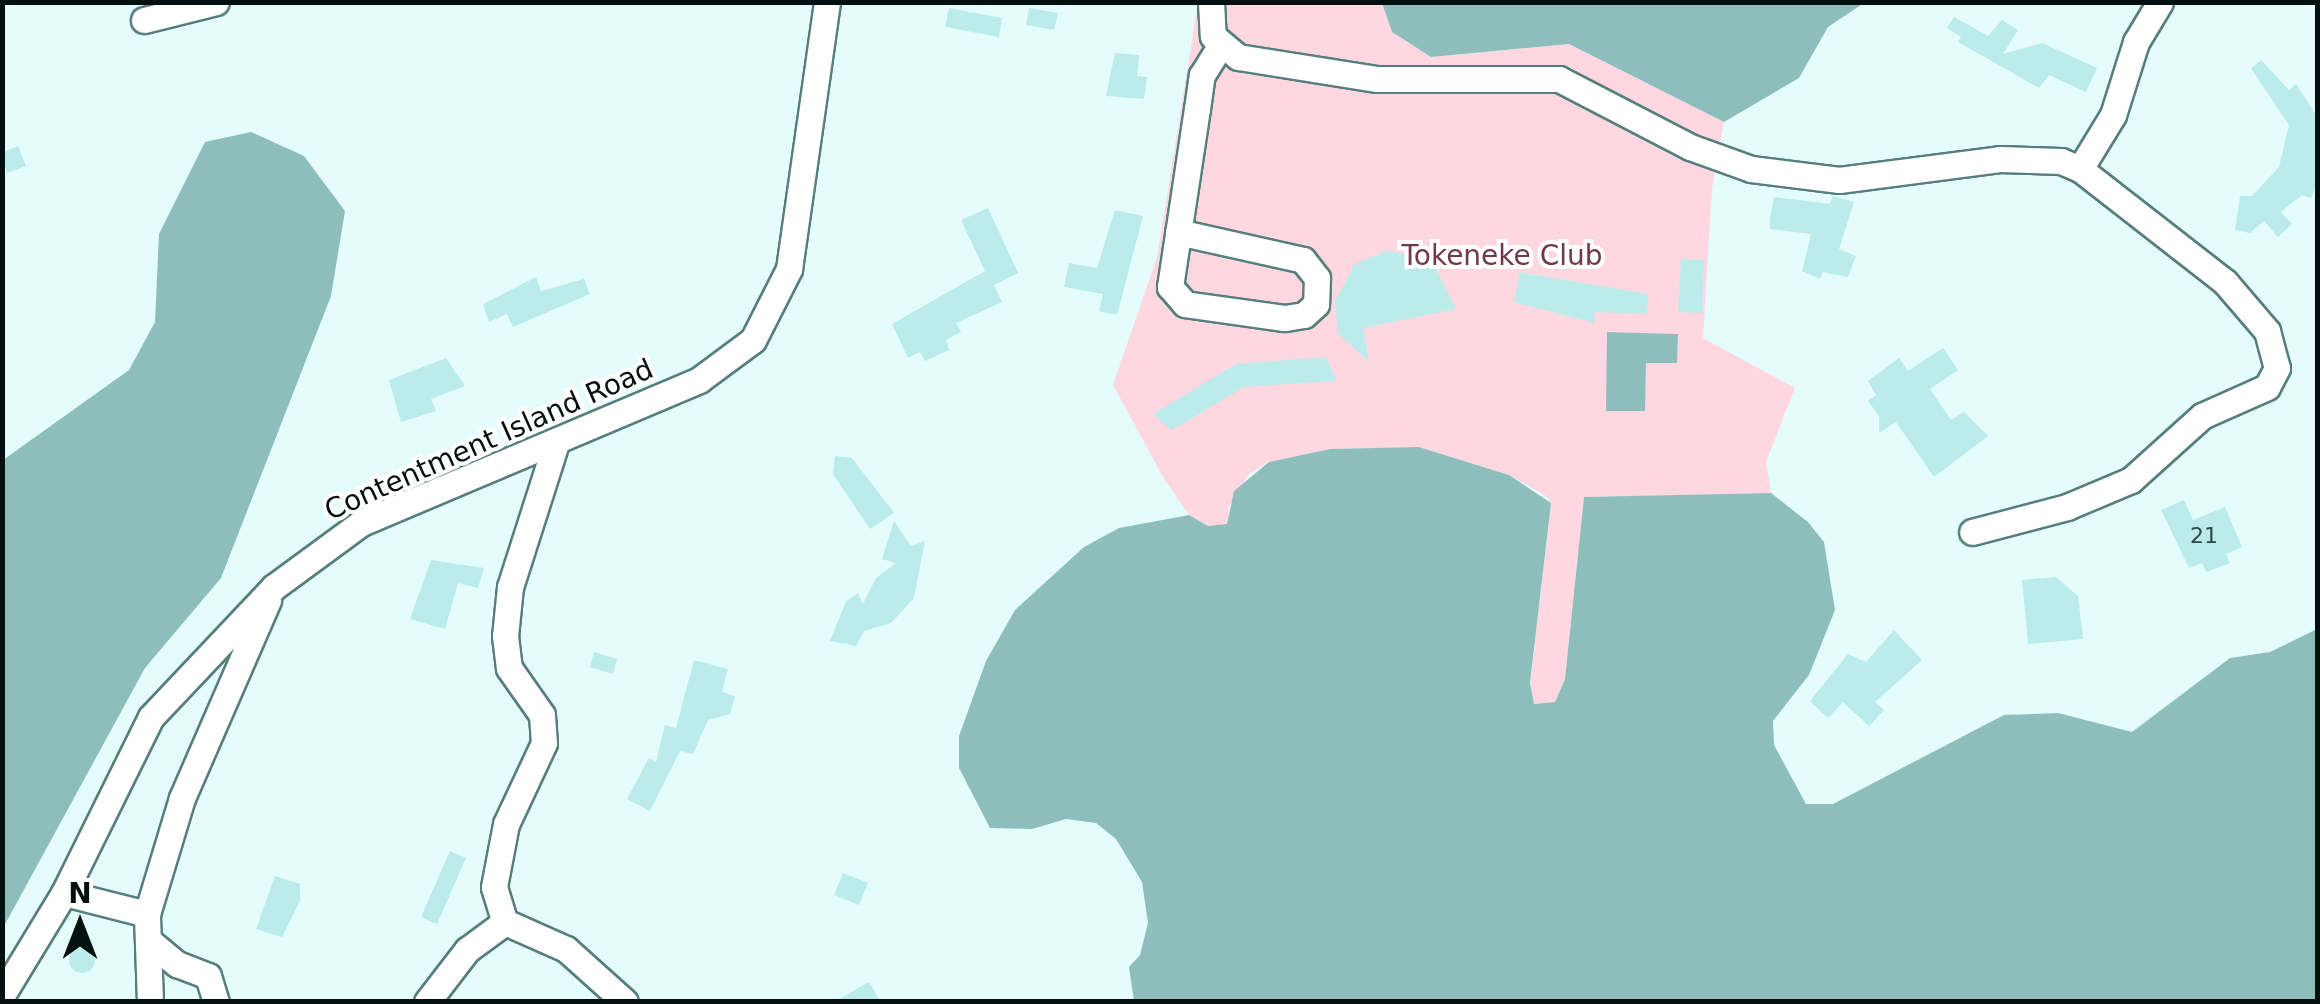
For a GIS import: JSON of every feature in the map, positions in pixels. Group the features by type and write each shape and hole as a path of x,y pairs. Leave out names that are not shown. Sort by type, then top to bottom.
{"street":[{"path":"144,20 216,2"},
{"name":"Contentment Island Road","path":"2,994 64,893 151,717 274,586 361,523 556,443 710,374 740,354 773,310 789,270 802,200 826,2"},
{"path":"1178,232 1303,260 1317,278 1316,304 1304,315 1284,318 1184,304 1170,287 1178,232 1202,75 1220,46 1212,2"},
{"path":"2080,168 2113,115 2136,42 2160,2"},
{"path":"1220,46 1272,65 1363,78 1559,79 1705,154 1778,173 1865,180 2000,159 2061,161 2080,168 2226,282 2266,331 2276,368 2267,387 2202,416 2131,480 2068,507 1972,532"},
{"path":"556,443 510,586 508,668 542,715 544,743 498,852 494,887 505,922 566,949 625,1002"},
{"path":"150,1002 147,927 182,798 274,586"},
{"path":"64,893 147,927 177,964 208,976 216,1002"},
{"path":"427,1002 467,950 505,922"}],"green space":[{"name":"Tokeneke Club","path":"1382,2 1392,32 1431,57 1569,44 1724,122 1712,189 1703,338 1795,388 1766,462 1771,493 1584,497 1565,679 1555,702 1533,704 1529,695 1551,503 1546,496 1509,475 1419,447 1330,449 1269,462 1249,474 1229,506 1228,524 1208,526 1189,515 1163,477 1113,385 1157,257 1198,3"}],"water":[{"path":"1382,2 1864,3 1828,27 1799,78 1724,122 1569,44 1431,57 1392,32"},
{"path":"251,132 304,156 345,211 331,296 221,578 145,668 3,928 3,460 129,370 155,322 159,234 205,142"},
{"path":"1607,332 1678,334 1677,363 1646,363 1645,411 1606,411"},
{"path":"1419,447 1509,475 1551,503 1530,683 1534,704 1555,702 1565,679 1584,497 1771,493 1808,522 1824,542 1835,610 1809,675 1773,721 1774,745 1806,804 1833,804 2004,715 2058,713 2132,732 2230,658 2270,652 2317,629 2317,1001 1134,1001 1129,967 1140,955 1148,923 1142,882 1116,839 1096,823 1066,819 1032,829 990,828 959,768 959,736 986,661 1015,610 1084,547 1119,528 1189,515 1208,526 1227,524 1234,491 1269,462 1330,449"}],"building":[{"path":"949,8 1002,18 999,37 945,27"},
{"path":"1029,8 1058,13 1054,30 1026,25"},
{"path":"1954,17 1988,36 2002,20 2018,30 2003,54 2042,43 2097,68 2086,92 2049,75 2039,88 1958,42 1961,37 1947,28"},
{"path":"1115,53 1139,55 1137,76 1147,77 1144,99 1106,96"},
{"path":"2261,60 2289,90 2296,84 2318,118 2318,183 2311,198 2302,195 2281,212 2292,224 2278,237 2264,221 2250,233 2235,230 2240,196 2252,196 2279,167 2289,125 2251,68"},
{"path":"18,146 26,166 7,173 2,153"},
{"path":"1833,196 1854,202 1839,249 1856,256 1848,277 1823,272 1820,279 1802,271 1811,234 1770,229 1770,219 1774,197 1830,204"},
{"path":"988,208 1018,273 994,285 1002,302 956,323 961,332 946,340 949,350 925,361 920,352 908,358 892,324 985,271 961,220"},
{"path":"1115,210 1143,216 1117,315 1099,311 1103,294 1064,287 1069,263 1097,268"},
{"path":"1389,250 1433,263 1456,309 1363,328 1369,362 1338,333 1335,301 1355,264"},
{"path":"1681,259 1704,260 1702,313 1678,312"},
{"path":"1520,272 1648,294 1647,314 1595,312 1594,323 1514,302"},
{"path":"536,277 541,291 584,279 590,294 513,327 507,314 489,322 483,304"},
{"path":"1943,348 1958,370 1930,389 1951,420 1964,412 1988,436 1934,477 1896,422 1879,433 1879,416 1868,401 1876,395 1868,381 1899,358 1908,371"},
{"path":"1326,357 1337,381 1244,387 1172,430 1153,414 1236,364"},
{"path":"446,358 465,386 431,399 436,411 401,422 389,380"},
{"path":"835,456 852,458 894,513 870,529 833,474"},
{"path":"2184,500 2193,520 2225,507 2242,547 2226,554 2230,563 2206,572 2202,563 2189,568 2161,510"},
{"path":"894,521 911,546 925,541 914,598 891,623 864,631 856,646 830,641 846,601 858,593 863,604 876,578 896,563 882,559"},
{"path":"431,560 484,568 478,588 458,583 445,629 410,619"},
{"path":"2056,577 2078,596 2083,639 2028,644 2022,580"},
{"path":"1894,630 1922,660 1875,702 1884,710 1869,726 1843,702 1828,718 1810,701 1848,654 1866,662"},
{"path":"594,652 617,659 613,674 590,667"},
{"path":"694,660 728,669 722,692 735,696 730,714 708,720 693,754 680,751 650,811 627,799 649,758 656,762 665,725 676,728"},
{"path":"450,851 466,858 437,924 421,917"},
{"path":"843,873 868,883 859,905 834,895"},
{"path":"275,876 300,884 300,901 282,937 256,929"},
{"path":"82,947 91,951 95,960 91,969 82,973 73,969 69,960 73,951"},
{"path":"869,982 881,1002 834,1002"}]}
